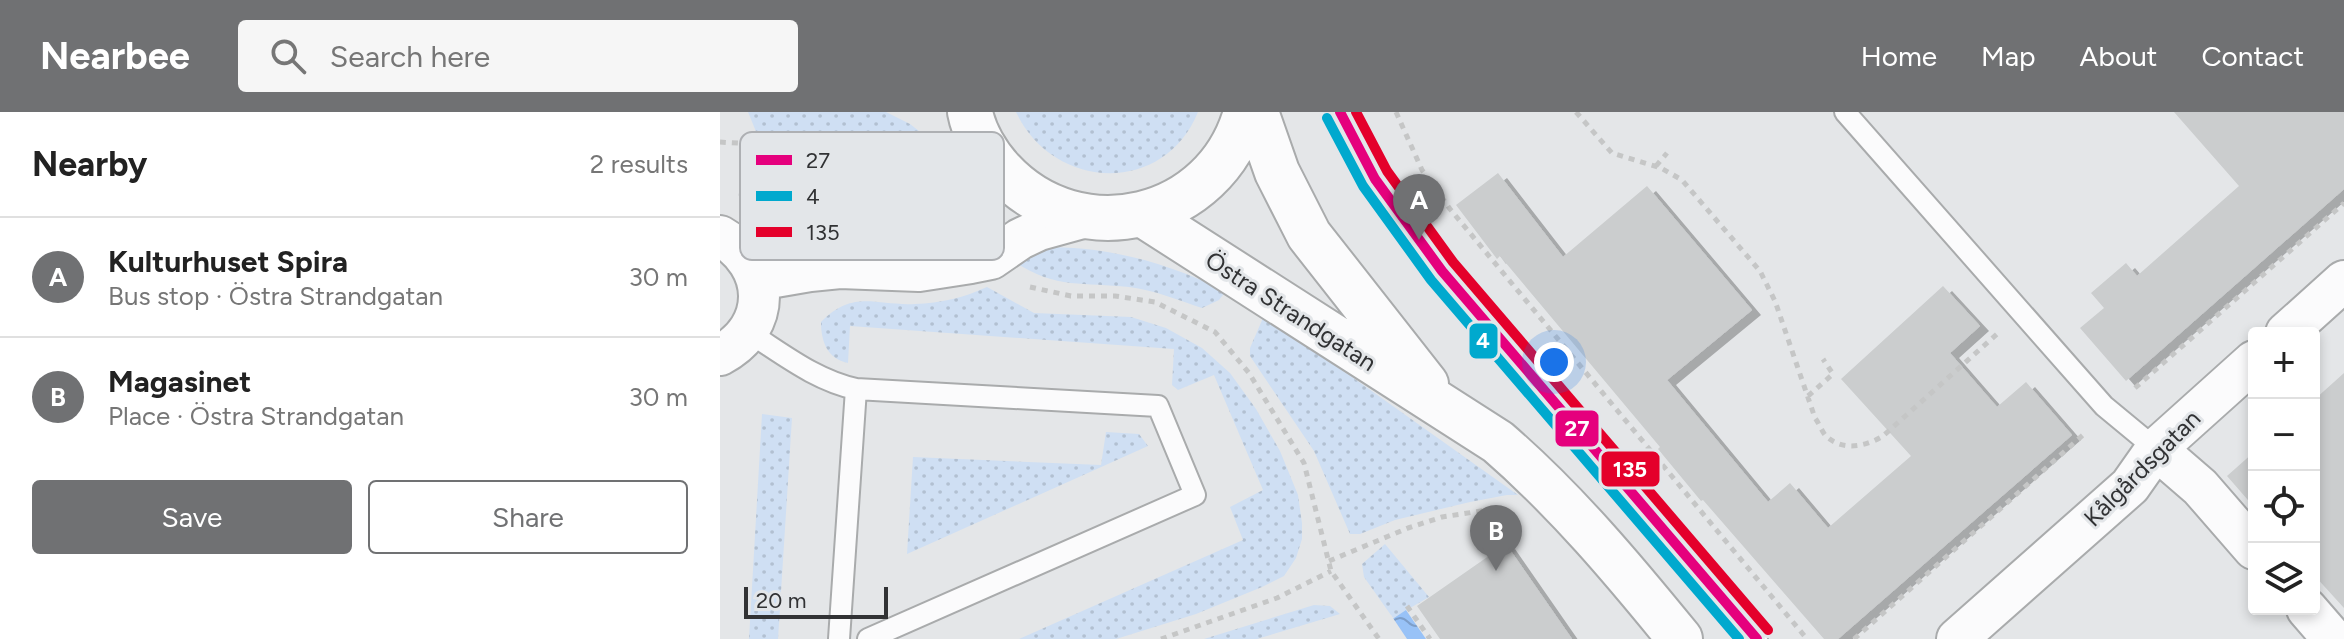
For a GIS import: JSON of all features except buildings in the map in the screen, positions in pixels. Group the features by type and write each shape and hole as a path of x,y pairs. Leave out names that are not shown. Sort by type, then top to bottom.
{"main road":[{"path":"1004,172 1023,190 1058,210 1086,217 1114,218 1142,214 1185,197 1203,182 1233,147 1246,112"},
{"name":"Östra Strandgatan","path":"1256,112 1277,172 1309,235 1443,405"},
{"name":"Östra Strandgatan","path":"1142,214 1359,356 1443,405 1498,442 1543,482 1614,557 1680,639"}],"street":[{"path":"1004,250 1039,230 1086,217"},
{"path":"720,236 740,250"},
{"path":"734,344 756,316 758,280 748,260"},
{"path":"936,268 942,260"},
{"path":"758,280 840,268 919,271 985,260"},
{"path":"2293,327 2344,281"},
{"name":"Kålgårdsgatan","path":"1957,639 2130,486 2156,449 2248,366"},
{"path":"2156,449 2200,487 2249,543"},
{"path":"2312,615 2333,639"}],"lane":[{"path":"1340,112 1354,145 1383,194 1419,240 1506,349 1757,639"},
{"path":"1845,112 2104,406 2156,449"},
{"path":"734,344 810,372 833,384 856,389 1158,406 1195,495 868,639"},
{"path":"839,639 856,389"}],"path":[{"path":"1396,112 1422,170 1450,209 1807,639"},
{"path":"1576,112 1612,153 1674,173 1753,259 1768,283 1815,418 1826,436 1838,442 1869,445 1883,436 2021,312"},
{"path":"720,142 740,144"},
{"path":"1655,167 1667,153"},
{"path":"729,191 740,193"},
{"path":"992,260 1030,287 1071,296 1115,296 1155,302 1215,332 1249,373 1304,463 1331,571 1379,639"},
{"path":"1808,396 1833,374 1823,359"},
{"path":"1329,561 1442,517 1509,507"},
{"path":"1161,639 1277,598 1331,571"},
{"path":"1407,606 1430,639"}],"shaded area":[{"path":"748,112 886,112 920,132 756,132"},
{"path":"1016,112 1198,112 1182,139 1160,159 1135,170 1108,173 1081,169 1055,157 1033,138"},
{"path":"1054,247 1100,251 1143,260 1226,291 1219,300 1202,308 1138,288 1070,283 1043,277 1015,262 1029,254"},
{"path":"987,287 1034,313 1131,317 1166,328 1202,348 1230,373 1256,409 1280,451 1298,495 1302,539 1296,558 1284,576 1196,614 1116,639 1019,639 1243,540 1230,507 1263,490 1214,375 1178,390 1172,385 1174,349 850,326 848,363 830,353 822,336 821,322 833,312 855,302 934,302 961,297"},
{"path":"1263,318 1518,495 1470,502 1395,520 1360,534 1350,534 1314,451 1250,356 1250,348"},
{"path":"762,414 792,418 778,639 749,639"},
{"path":"1106,432 1139,434 1148,446 907,554 913,457 1101,465"},
{"path":"1385,544 1429,597 1393,618 1364,577 1362,564"},
{"path":"1314,605 1330,606 1340,614 1257,639 1204,639"}],"water":[{"path":"1406,610 1426,639 1362,639"}],"pier":[{"path":"1391,615 1407,639 1358,639 1360,636"}],"transit line":[{"name":"27","path":"1340,112 1375,179 1442,271 1757,639"},
{"name":"135","path":"1356,112 1387,171 1453,262 1768,630"},
{"name":"4","path":"1327,118 1363,186 1431,280 1739,639"}],"place":[{"name":"Kulturhuset Spira","path":"1419,240"},
{"name":"Magasinet","path":"1496,571"}]}
